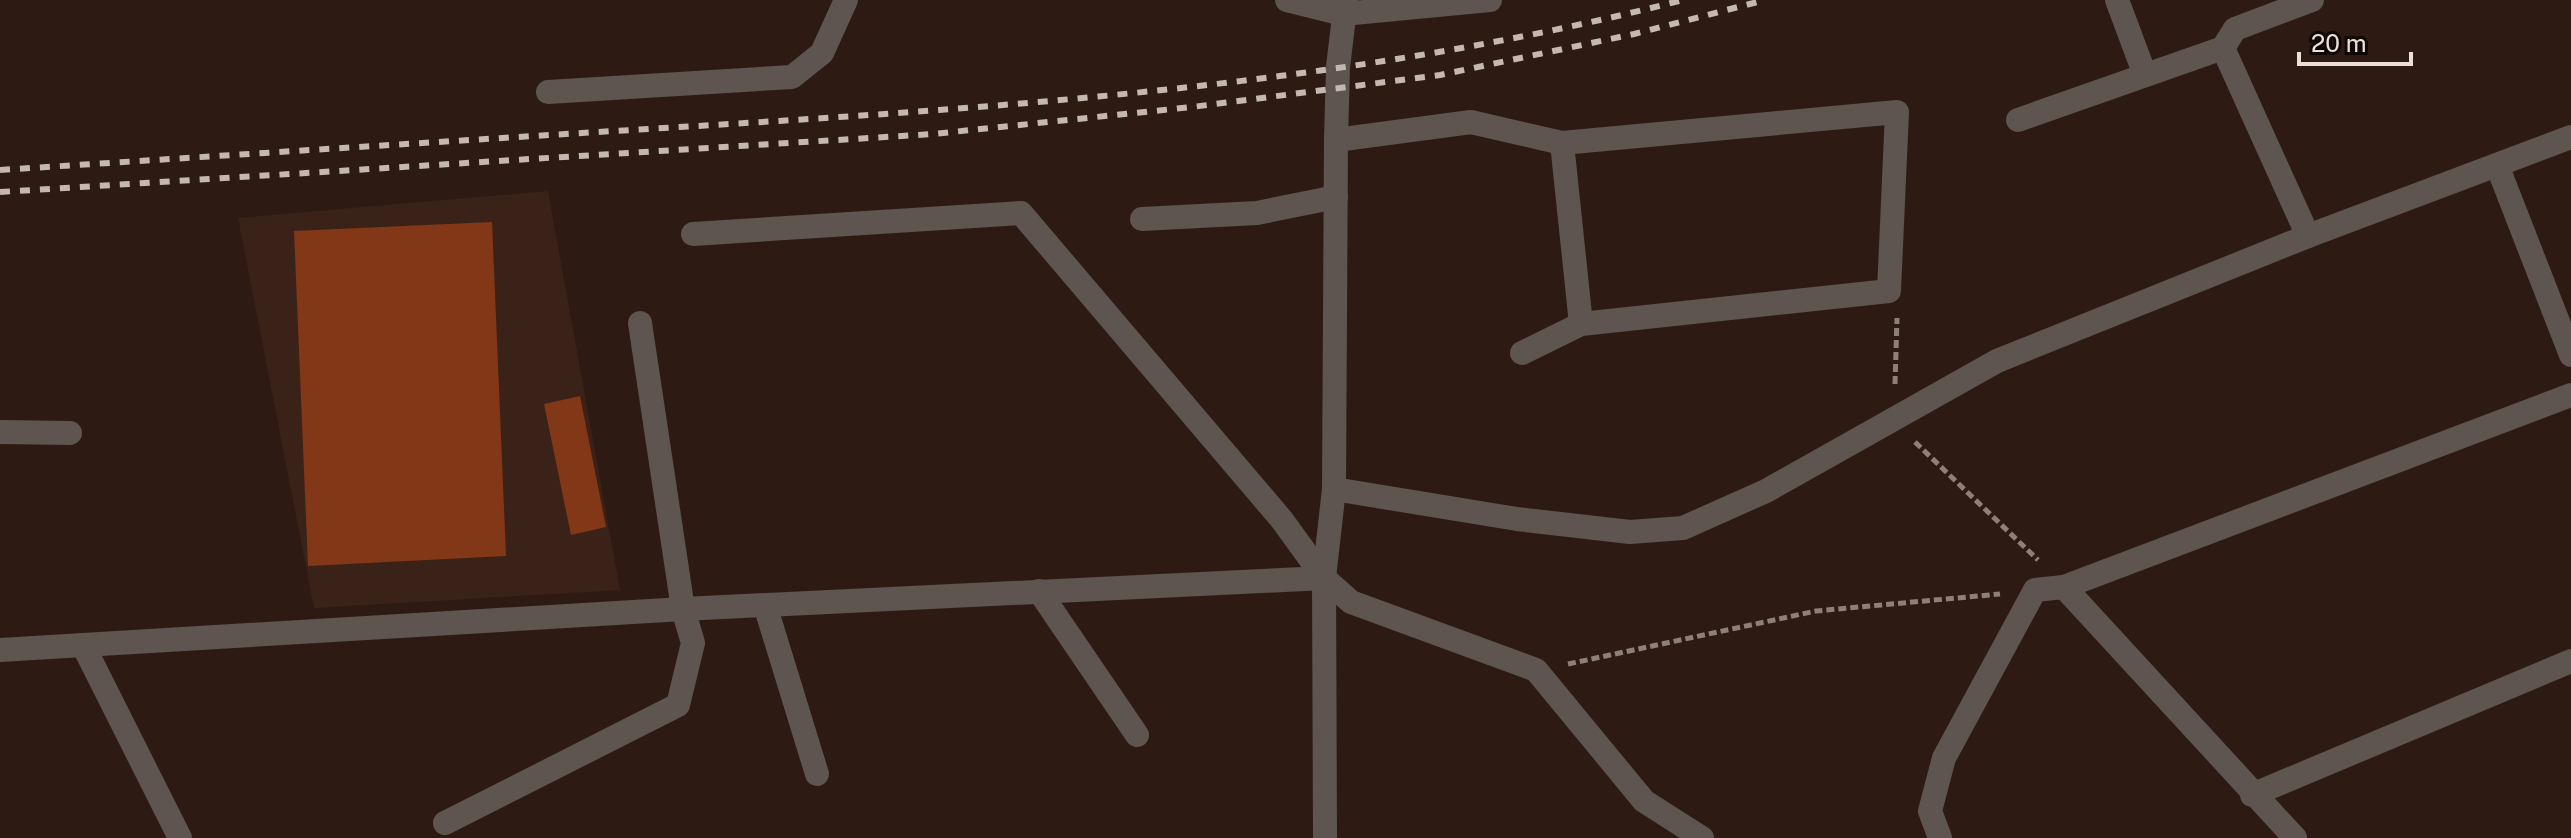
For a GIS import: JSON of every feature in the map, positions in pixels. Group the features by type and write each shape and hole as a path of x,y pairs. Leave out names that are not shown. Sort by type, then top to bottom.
{"street":[{"path":"548,92 792,77 822,53 846,0"},
{"path":"1287,0 1345,7 1490,0"},
{"path":"2117,0 2145,75"},
{"path":"2018,120 2223,48 2235,29 2312,0"},
{"path":"1325,838 1324,578 1334,489 1336,140 1345,7"},
{"path":"2223,48 2308,236"},
{"path":"1336,140 1471,122 1562,143 1897,112 1889,291 1581,324 1522,353"},
{"path":"1334,489 1517,519 1630,532 1683,528 1766,491 1997,361 2308,236 2571,137"},
{"path":"1562,143 1581,324"},
{"path":"2497,165 2571,355"},
{"path":"1142,219 1257,213 1336,197"},
{"path":"693,234 1021,213 1282,520 1324,578 1351,602 1536,670 1644,801 1702,838"},
{"path":"445,823 678,705 693,643 683,609 640,323"},
{"path":"1940,838 1930,811 1944,758 2035,590 2064,587 2571,395"},
{"path":"0,432 70,433"},
{"path":"0,650 683,609 1324,578"},
{"path":"2064,587 2252,795 2295,838"},
{"path":"1039,591 1137,735"},
{"path":"765,605 817,774"},
{"path":"83,645 180,838"},
{"path":"2252,795 2571,661"}],"path":[{"path":"1889,291 1897,313 1894,418 1899,428 2064,587"},
{"path":"1536,670 1816,611 2035,590"}],"shaded area":[{"path":"548,191 620,590 314,608 238,218"}],"building":[{"path":"492,222 506,556 308,566 294,231"},
{"path":"580,396 606,527 571,535 544,404"}],"railway":[{"path":"0,170 945,110 1193,87 1439,52 1683,0"},
{"path":"0,192 933,134 1192,107 1440,75 1634,34 1765,0"}]}
